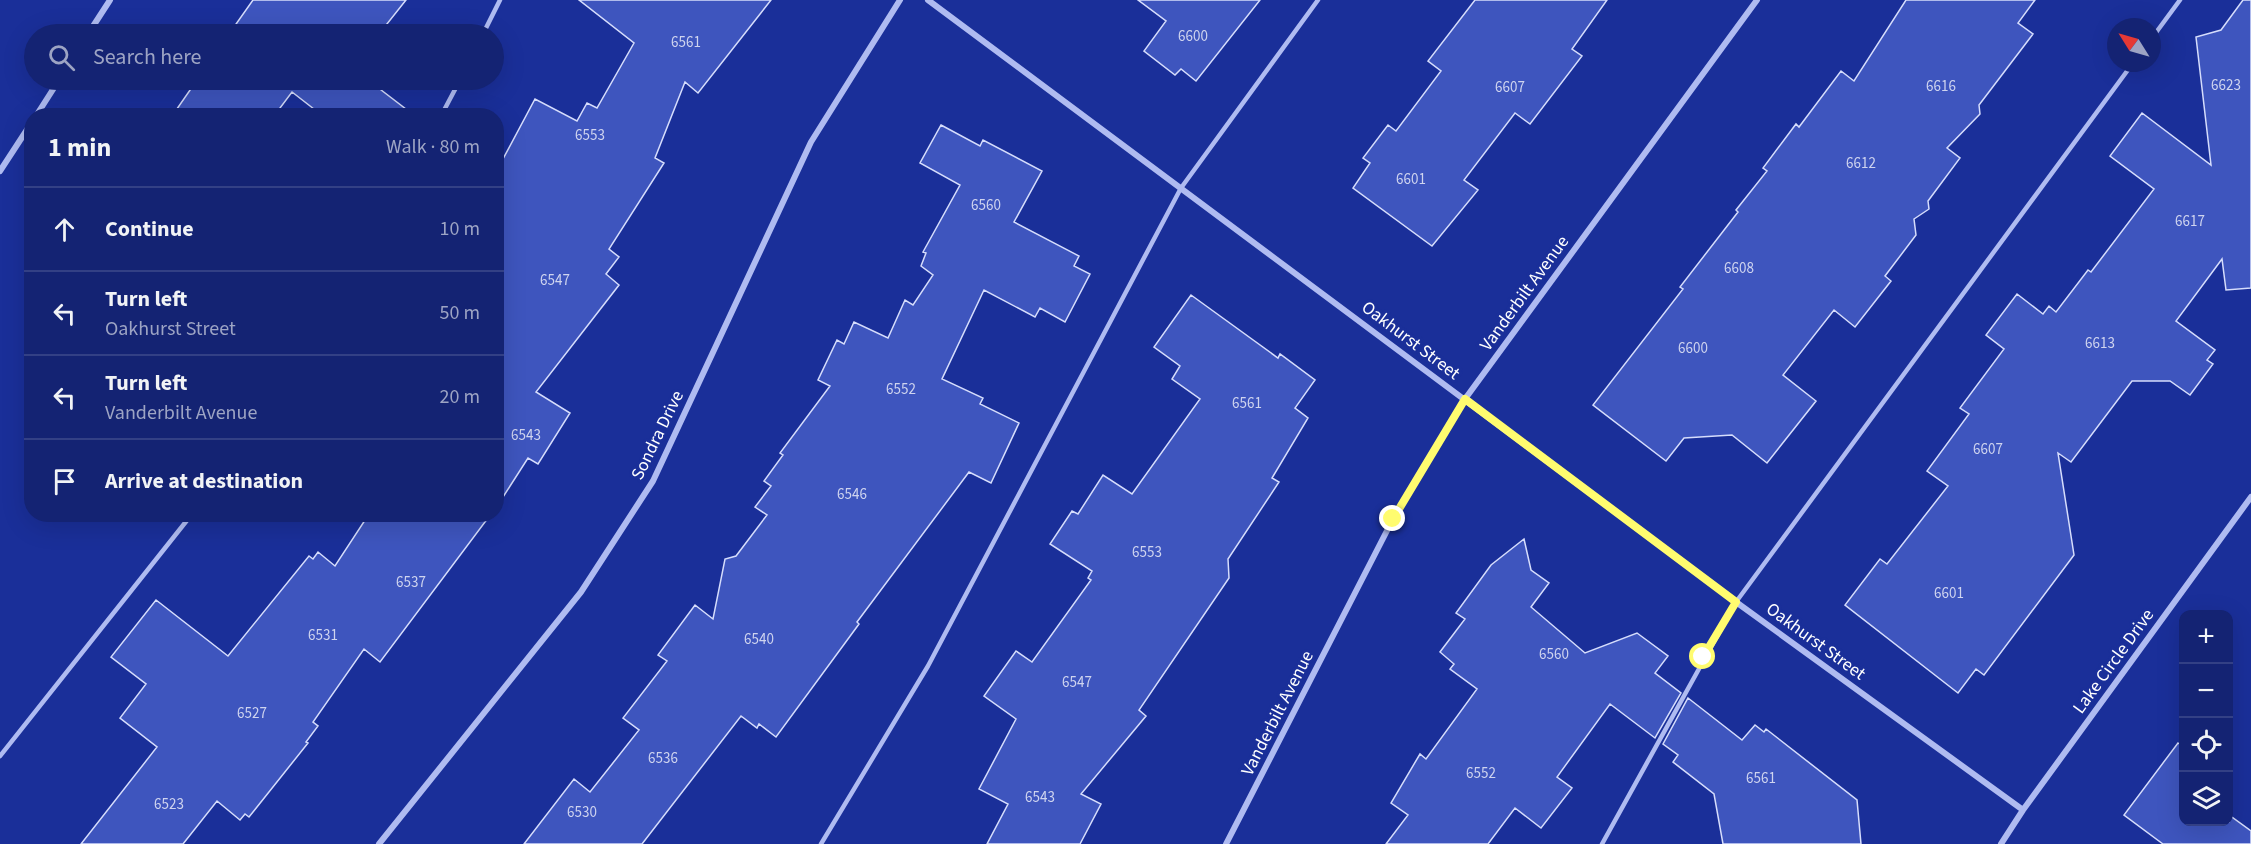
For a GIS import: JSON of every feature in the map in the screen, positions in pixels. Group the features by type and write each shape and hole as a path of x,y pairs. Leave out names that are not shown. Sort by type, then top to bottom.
{"street":[{"path":"94,24 110,0"},
{"name":"Sondra Drive","path":"379,844 581,592 653,481 811,142 900,0"},
{"name":"Oakhurst Street","path":"928,0 1736,602 2023,810"},
{"name":"Vanderbilt Avenue","path":"1226,844 1393,519 1465,399 1757,0"},
{"path":"41,108 53,90"},
{"path":"0,171 24,134"},
{"name":"Lake Circle Drive","path":"2001,844 2023,810 2251,497"}],"lane":[{"path":"488,24 501,0"},
{"path":"821,844 928,666 1181,188 1318,0"},
{"path":"2161,26 2180,0"},
{"path":"1602,844 1736,602 2126,72"},
{"path":"445,108 455,90"},
{"path":"0,756 186,522"}],"building":[{"path":"253,0 406,0 387,24 236,24"},
{"path":"579,0 771,0 698,93 685,82 655,158 664,163 609,249 619,257 606,274 619,285 536,392 570,413 538,464 528,458 504,496 504,157 535,99 577,121 587,103 597,108 634,43"},
{"path":"1138,0 1260,0 1196,81 1181,69 1175,75 1144,51 1166,21"},
{"path":"1475,0 1607,0 1572,49 1582,56 1530,124 1515,113 1464,180 1478,190 1432,246 1353,188 1370,163 1363,158 1388,125 1396,131 1441,71 1428,61"},
{"path":"1906,0 2035,0 2018,23 2033,34 1979,105 1980,114 1947,148 1960,158 1928,201 1929,209 1914,219 1916,235 1885,276 1891,281 1855,327 1834,310 1783,375 1816,401 1767,463 1732,435 1684,438 1666,461 1593,405 1683,289 1680,287 1738,212 1736,210 1767,171 1763,168 1796,124 1799,127 1841,71 1854,81"},
{"path":"2243,0 2251,0 2251,288 2226,290 2222,259 2176,321 2215,350 2207,360 2213,364 2190,395 2170,381 2132,381 2071,462 2058,453 2074,555 1984,675 1976,669 1958,693 1845,605 1880,559 1887,564 1948,486 1927,471 1969,414 1960,408 2004,349 1986,335 2017,294 2043,314 2049,306 2056,312 2088,270 2091,272 2154,189 2110,156 2142,113 2211,165 2196,37 2221,30"},
{"path":"190,90 381,90 405,108 313,108 292,92 280,108 178,108"},
{"path":"941,125 980,146 983,140 1042,171 1014,222 1079,256 1074,266 1090,274 1065,322 1040,308 1035,317 984,290 942,379 983,398 980,404 1019,423 991,483 969,472 857,622 859,624 776,737 759,724 757,728 741,716 642,844 524,844 574,779 590,792 639,730 623,718 667,661 658,655 695,605 713,619 725,559 736,556 767,515 755,507 771,486 764,481 783,455 780,453 830,386 818,380 837,340 844,344 854,322 888,338 905,300 913,305 933,275 921,266 926,253 923,252 960,185 920,163"},
{"path":"1191,295 1278,358 1280,354 1315,380 1295,408 1308,418 1272,478 1279,482 1228,559 1229,578 1139,710 1146,716 1081,794 1101,804 1080,844 987,844 1008,804 979,789 1016,719 984,696 1016,651 1032,662 1091,580 1088,578 1092,571 1050,544 1072,511 1078,514 1103,475 1132,494 1200,399 1172,379 1180,366 1154,347"},
{"path":"364,522 485,522 380,662 364,649 313,722 318,726 306,742 308,743 249,817 245,814 240,820 217,801 183,844 81,844 157,747 120,718 146,684 111,657 156,600 228,656 309,556 313,559 318,552 335,566"},
{"path":"1524,539 1531,570 1549,583 1531,607 1585,653 1637,633 1668,656 1655,673 1681,693 1655,738 1610,704 1557,777 1572,788 1541,828 1515,808 1488,844 1386,844 1408,815 1391,803 1420,754 1426,759 1477,689 1450,669 1454,664 1440,652 1465,619 1456,613 1491,565"},
{"path":"1688,698 1742,740 1755,725 1764,732 1766,729 1857,800 1861,844 1723,844 1714,794 1673,762 1678,755 1663,744"},
{"path":"2178,743 2179,826 2233,826 2233,818 2251,831 2251,844 2163,844 2124,815"}],"route":[{"path":"1393,519 1425,462 1465,399 1736,602 1703,657"}]}
